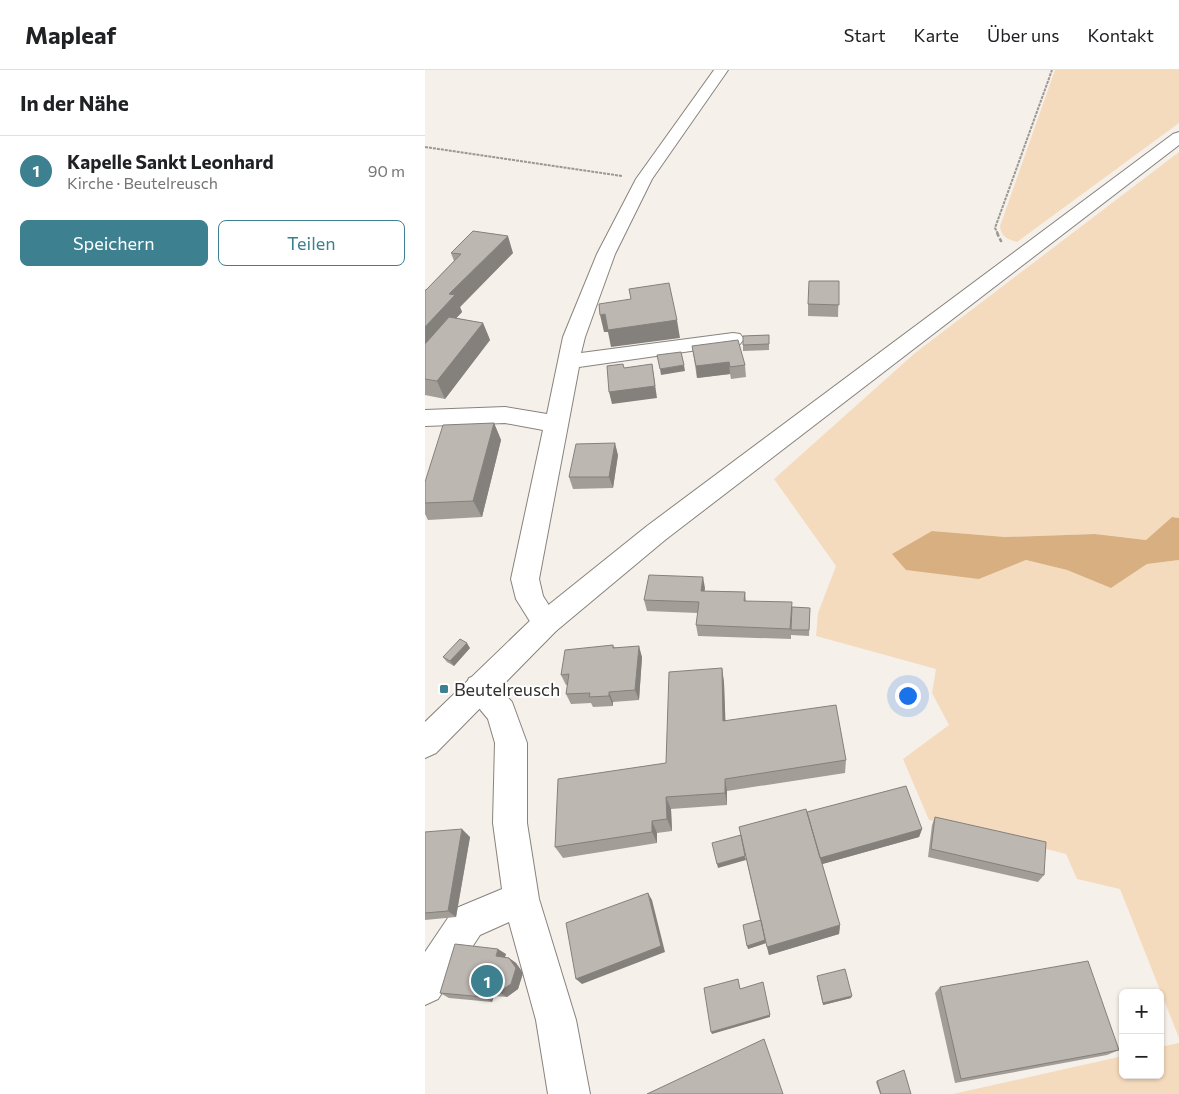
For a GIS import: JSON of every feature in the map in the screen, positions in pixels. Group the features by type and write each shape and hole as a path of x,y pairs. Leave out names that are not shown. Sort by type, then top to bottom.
{"street":[{"path":"546,623 530,599 525,579 574,337 606,254 644,179 721,70"},
{"path":"425,743 546,623 656,532 1179,137"},
{"path":"569,362 733,339"},
{"path":"425,418 505,415 556,424"},
{"path":"480,687 501,712 511,742 510,823 521,899 556,1020 569,1094"},
{"path":"425,986 467,922 521,899"}],"path":[{"path":"995,228 1052,70"},
{"path":"425,147 644,179"}],"shaded area":[{"path":"1055,70 1179,70 1179,123 1017,242 1005,237 1000,226"},
{"path":"1179,152 1179,518 1172,517 1146,540 1095,534 1005,537 932,531 979,579 1026,560 1067,570 1111,588 1147,564 1179,560 1179,1038 1164,1000 1164,989 1160,989 1120,889 1077,879 1066,854 929,820 903,759 949,725 932,693 936,669 816,636 818,613 836,566 774,479 915,353"},
{"path":"1172,517 1179,518 1179,560 1147,564 1111,588 1067,570 1026,560 979,579 906,570 892,554 932,531 1005,537 1095,534 1146,540"},
{"path":"1179,1043 1179,1094 953,1094 1119,1057 1119,1079 1164,1079 1164,1046"}],"building":[{"path":"473,231 508,236 449,294 455,295 425,327 425,290 461,254 451,253"},
{"path":"809,281 839,281 839,305 808,304"},
{"path":"669,283 677,320 608,330 605,314 600,315 599,304 631,299 629,289"},
{"path":"449,317 483,323 437,381 425,379 425,344"},
{"path":"769,335 769,344 743,345 743,336"},
{"path":"738,340 745,365 730,367 729,362 696,366 692,346"},
{"path":"681,352 684,365 660,369 657,355"},
{"path":"623,364 624,368 652,364 655,386 609,392 607,366"},
{"path":"494,423 473,501 425,503 425,482 443,425"},
{"path":"615,443 609,477 569,477 576,444"},
{"path":"649,575 703,577 701,591 745,592 744,601 792,602 790,629 696,625 699,602 644,600"},
{"path":"792,607 810,608 809,630 791,630"},
{"path":"460,639 467,643 450,661 443,657"},
{"path":"613,645 613,648 639,646 635,690 609,692 609,696 589,697 590,693 566,694 569,674 561,675 565,650"},
{"path":"722,668 723,721 836,705 846,760 725,779 725,793 666,797 667,819 652,821 652,832 555,847 558,779 666,763 669,672"},
{"path":"906,786 922,829 820,858 807,812"},
{"path":"806,809 840,925 767,947 739,827"},
{"path":"935,817 1046,842 1044,875 931,849"},
{"path":"462,829 448,911 425,913 425,832"},
{"path":"741,835 745,856 717,864 712,843"},
{"path":"648,893 661,946 576,979 566,923"},
{"path":"761,920 765,940 747,946 743,925"},
{"path":"455,944 498,949 496,956 509,958 516,968 511,984 499,992 486,991 484,997 440,993"},
{"path":"1088,961 1119,1050 961,1079 940,987"},
{"path":"845,969 852,996 823,1003 817,976"},
{"path":"738,979 740,989 763,982 770,1015 711,1032 704,988"},
{"path":"764,1039 783,1094 647,1094"},
{"path":"904,1070 911,1094 881,1094 877,1081"}],"place":[{"name":"Beutelreusch","path":"444,689"},
{"name":"Kapelle Sankt Leonhard","path":"487,981"}]}
